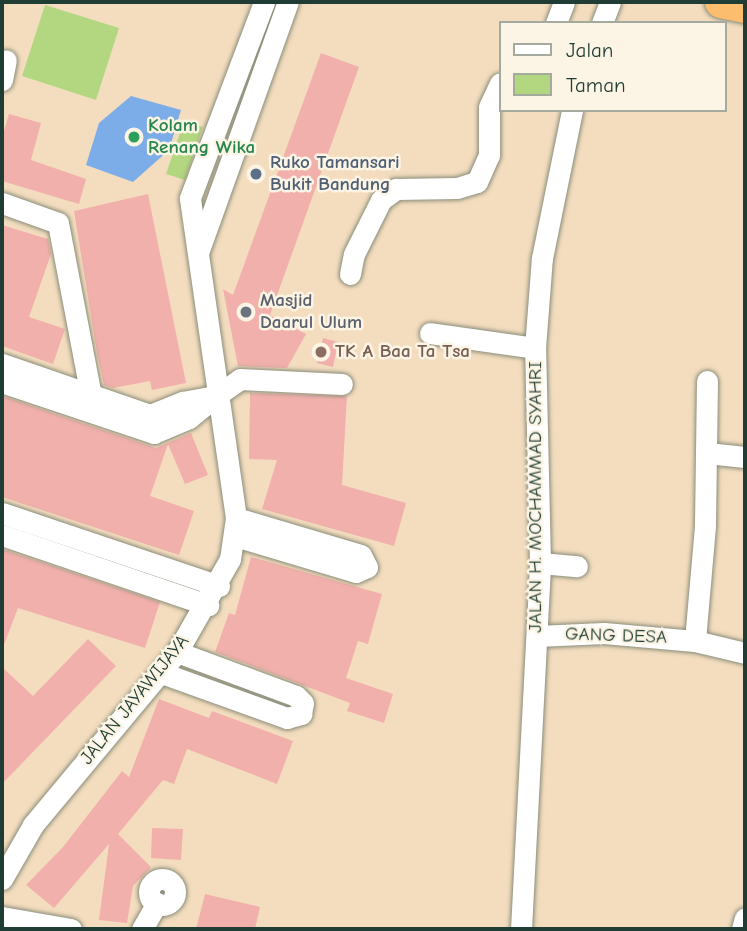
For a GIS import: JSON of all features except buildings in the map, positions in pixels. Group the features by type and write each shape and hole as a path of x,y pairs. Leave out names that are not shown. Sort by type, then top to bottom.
{"highway":[{"path":"721,2 745,7"}],"street":[{"name":"JALAN JAYAWIJAYA","path":"2,878 33,825 162,673 219,586 235,527 190,198 264,2"},
{"name":"JALAN JAYAWIJAYA","path":"197,257 288,2"},
{"path":"557,21 564,2"},
{"path":"603,21 610,2"},
{"path":"350,274 354,254 382,200 396,189 457,188 477,182 489,155 489,107 498,87"},
{"name":"JALAN H. MOCHAMMAD SYAHRI","path":"521,929 540,563 535,348 542,258 572,112"},
{"path":"203,162 227,170"},
{"path":"2,203 58,223 92,404"},
{"path":"430,333 535,348"},
{"path":"2,364 92,404"},
{"path":"2,382 150,415 182,402 216,396 240,379 342,384"},
{"path":"695,640 707,453 707,381"},
{"path":"707,453 745,457"},
{"path":"2,513 219,586"},
{"path":"32,545 38,525"},
{"path":"235,527 361,555 367,567 356,572 235,527"},
{"path":"2,536 208,605"},
{"path":"540,563 577,566"},
{"name":"GANG DESA","path":"537,635 604,633 695,640 745,653"},
{"path":"162,673 287,718 301,714 303,703 296,696 177,652"},
{"path":"142,929 156,903"},
{"path":"2,917 71,929"},
{"path":"742,929 745,918"}],"green space":[{"path":"45,5 119,28 96,100 22,76"},
{"path":"184,121 203,127 185,180 166,174"}],"water":[{"name":"Kolam Renang Wika","path":"131,96 181,110 169,150 133,182 86,165 99,123"}],"place":[{"name":"Kolam Renang Wika","path":"134,137"},
{"name":"Ruko Tamansari Bukit Bandung","path":"256,174"},
{"name":"Masjid Daarul Ulum","path":"246,312"},
{"name":"TK A Baa Ta Tsa","path":"321,352"}]}
